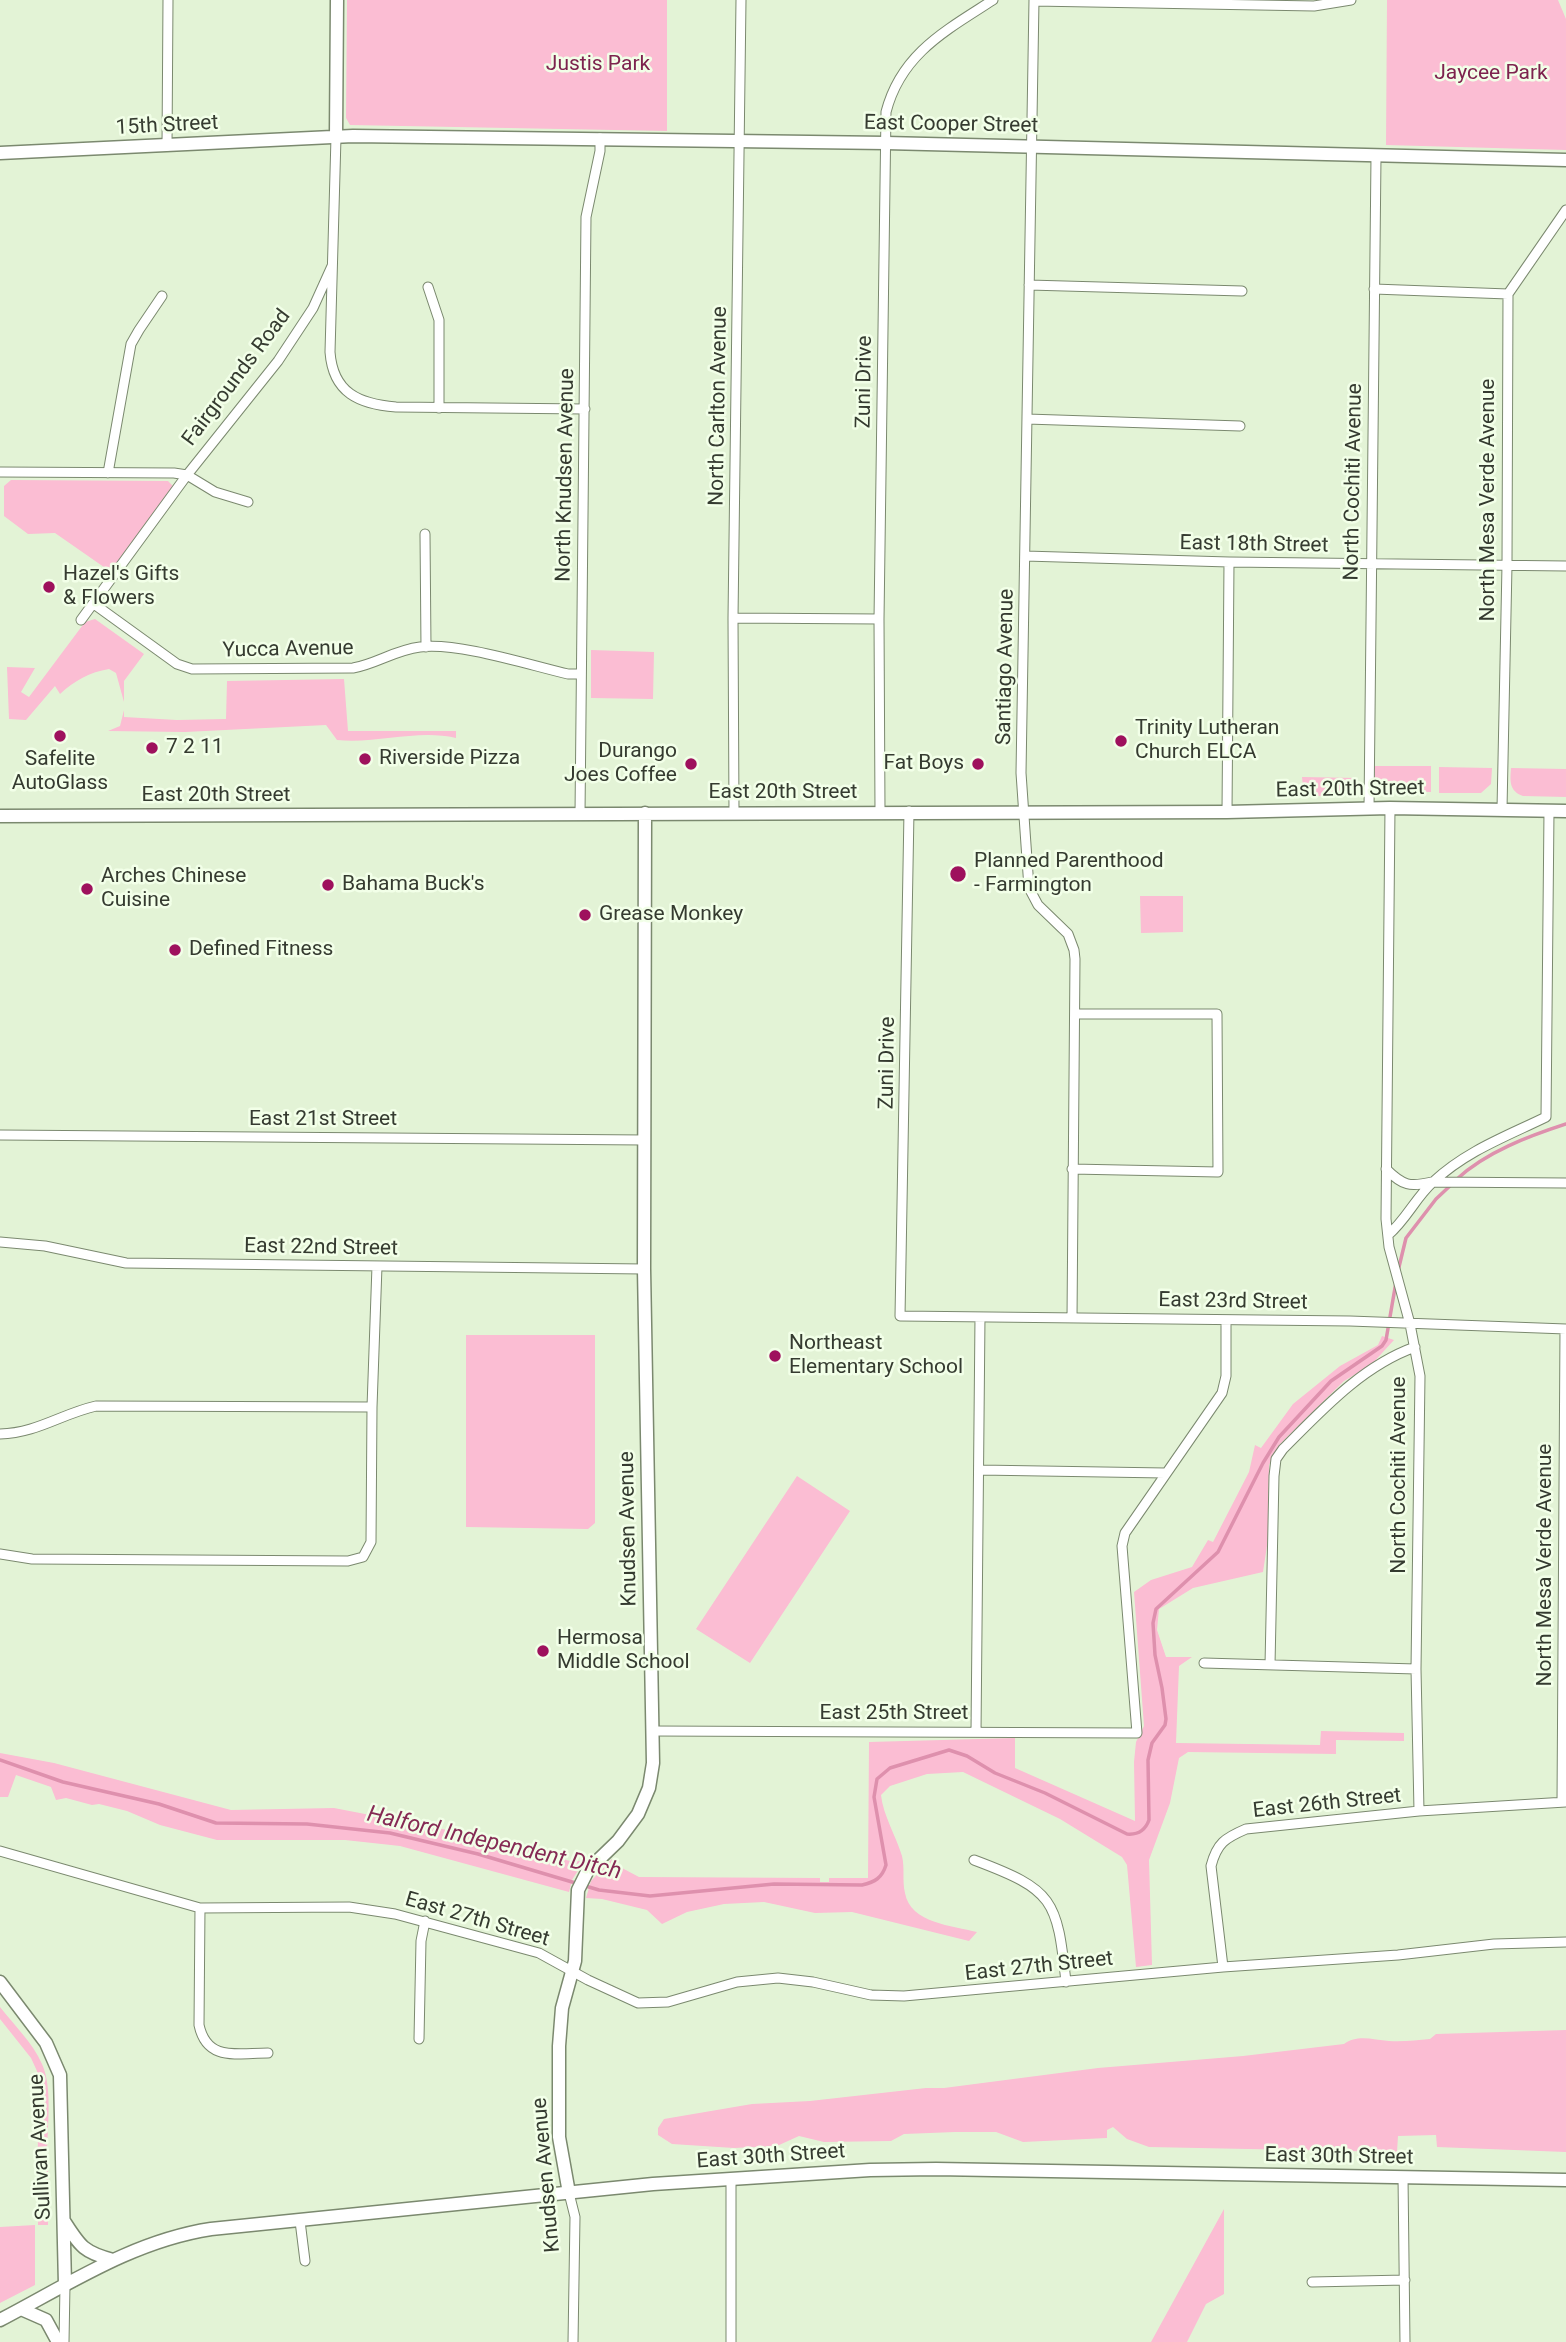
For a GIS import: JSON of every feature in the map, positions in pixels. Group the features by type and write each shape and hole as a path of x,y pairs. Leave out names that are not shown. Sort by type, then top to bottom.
{"main road":[{"name":"Fairgrounds Road","path":"336,137 337,0"},
{"name":"15th Street","path":"0,152 336,137"},
{"name":"East Cooper Street","path":"336,137 886,143 1566,160"},
{"name":"East 20th Street","path":"0,816 880,811 1227,812 1369,808 1566,811"},
{"name":"Knudsen Avenue","path":"569,2193 559,2137 559,2046 561,2015 573,1971 576,1905 580,1884 588,1870 618,1841 638,1814 652,1775 644,1269 645,813"},
{"name":"Sullivan Avenue","path":"0,1982 46,2043 58,2066 61,2084 65,2285"},
{"name":"East 30th Street","path":"0,2320 113,2260 146,2245 181,2235 653,2184 905,2169 1566,2180"},
{"path":"64,2220 85,2250 113,2260"},
{"path":"21,2309 46,2320 58,2342"}],"street":[{"path":"167,146 168,0"},
{"name":"North Carlton Avenue","path":"734,813 733,618 741,0"},
{"name":"Zuni Drive","path":"880,811 886,112 892,91 902,72 921,51 993,0"},
{"path":"1034,1 1314,6 1351,0"},
{"name":"Santiago Avenue","path":"1034,1 1021,773 1029,888 1038,905 1068,934 1074,950 1072,1318"},
{"name":"Fairgrounds Road","path":"81,620 187,475 278,362 313,308 334,261 336,137"},
{"name":"North Knudsen Avenue","path":"580,814 586,216 600,151 600,138"},
{"name":"North Cochiti Avenue","path":"1369,808 1376,157"},
{"path":"1374,289 1508,295 1566,209"},
{"path":"334,261 331,361 338,382 356,398 382,406 584,409"},
{"path":"1029,285 1242,291"},
{"path":"428,287 439,320 439,408"},
{"name":"North Mesa Verde Avenue","path":"1502,809 1507,565 1508,295"},
{"path":"108,473 131,344 162,296"},
{"path":"1027,419 1240,426"},
{"path":"0,472 187,475 215,492 248,502"},
{"path":"425,534 426,647"},
{"name":"East 18th Street","path":"1025,556 1229,562 1566,566"},
{"path":"1227,812 1229,562"},
{"name":"Yucca Avenue","path":"94,604 177,664 192,669 353,668 364,666 389,654 426,647 452,649 569,674 581,674"},
{"path":"733,618 880,619"},
{"name":"North Cochiti Avenue","path":"1390,808 1388,1235 1420,1376 1416,1669 1419,1811"},
{"name":"Zuni Drive","path":"900,1316 909,811"},
{"path":"1388,1235 1432,1182 1472,1152 1546,1117 1549,811"},
{"path":"1073,1170 1218,1172 1217,1014 1075,1014"},
{"name":"East 21st Street","path":"0,1135 645,1140"},
{"path":"1387,1169 1399,1182 1415,1186 1432,1182 1566,1183"},
{"name":"East 22nd Street","path":"0,1242 45,1246 126,1263 644,1269"},
{"path":"0,1554 32,1559 348,1561 363,1557 371,1542 377,1266"},
{"name":"East 23rd Street","path":"900,1316 1226,1320 1566,1329"},
{"path":"976,1732 980,1317"},
{"path":"980,1470 1165,1473 1222,1392 1226,1376 1226,1320"},
{"name":"North Mesa Verde Avenue","path":"1564,1802 1566,1329"},
{"path":"1270,1665 1276,1459 1342,1391 1397,1354 1415,1347"},
{"path":"0,1434 32,1430 71,1412 96,1406 372,1407"},
{"name":"East 25th Street","path":"652,1731 1137,1733 1122,1546 1125,1533 1165,1473"},
{"path":"1204,1663 1416,1669"},
{"name":"East 26th Street","path":"1223,1967 1211,1866 1216,1850 1229,1836 1246,1829 1419,1811 1564,1802"},
{"name":"East 27th Street","path":"0,1851 200,1908 349,1908 425,1921 522,1946 552,1958 638,2004 668,2002 737,1982 778,1978 813,1982 872,1995 904,1996 1223,1967 1398,1955 1494,1944 1566,1942"},
{"path":"974,1860 1035,1887 1052,1906 1060,1931 1066,1982"},
{"path":"200,1908 199,2025 202,2040 212,2050 225,2053 268,2053"},
{"path":"419,2039 421,1941 425,1921"},
{"path":"1403,2177 1405,2342"},
{"path":"731,2179 731,2342"},
{"name":"Knudsen Avenue","path":"569,2193 575,2217 573,2342"},
{"path":"300,2221 305,2260"},
{"path":"1312,2281 1405,2280"},
{"path":"64,2342 65,2285"}],"green space":[{"name":"Justis Park","path":"347,0 667,0 667,131 350,125 346,118"},
{"name":"Jaycee Park","path":"1387,0 1558,0 1566,19 1566,150 1386,145"},
{"path":"11,480 168,481 173,486 111,572 55,533 28,534 4,516 4,486"},
{"path":"95,619 144,654 124,681 124,702 116,673 109,669 83,678 60,694 55,686 26,720 9,719 7,667 35,668 21,692 29,697 85,622"},
{"path":"591,650 654,652 653,699 591,698"},
{"path":"344,679 348,731 456,731 456,738 427,735 337,740 326,725 185,732 108,731 120,726 124,710 124,717 226,719 227,681"},
{"path":"1374,766 1431,766 1431,792 1383,791 1375,783"},
{"path":"1439,767 1492,768 1491,784 1481,793 1439,793"},
{"path":"1511,768 1566,769 1566,797 1518,794 1511,785"},
{"path":"1302,777 1357,778 1355,785 1343,794 1304,796"},
{"path":"1140,896 1183,896 1183,932 1141,933"},
{"path":"466,1335 595,1335 595,1523 588,1529 466,1527"},
{"path":"1382,1336 1394,1340 1371,1365 1344,1381 1280,1444 1269,1465 1268,1539 1263,1572 1193,1588 1159,1609 1157,1630 1166,1657 1192,1657 1179,1666 1176,1743 1320,1745 1321,1731 1404,1733 1404,1741 1336,1740 1336,1754 1188,1752 1179,1758 1170,1803 1149,1860 1152,1965 1136,1967 1127,1865 1122,1857 1060,1819 963,1772 927,1774 890,1786 881,1795 902,1856 904,1888 909,1903 915,1911 934,1922 977,1932 969,1941 852,1912 815,1913 764,1902 724,1904 687,1912 662,1924 647,1910 602,1899 586,1898 591,1881 612,1859 639,1877 820,1878 820,1882 829,1882 829,1878 868,1878 869,1742 1015,1738 1015,1768 1135,1821 1134,1762 1136,1742 1144,1726 1134,1592 1151,1580 1192,1567 1208,1540 1213,1542 1249,1472 1255,1445 1261,1448 1293,1404 1340,1366 1378,1345"},
{"path":"797,1476 850,1511 750,1663 696,1629"},
{"path":"0,1753 54,1763 231,1810 334,1808 463,1833 570,1861 584,1861 572,1880 569,1892 400,1846 345,1840 217,1840 160,1825 127,1811 99,1804 92,1805 66,1798 56,1800 51,1787 16,1775 8,1797 0,1797"},
{"path":"0,2007 23,2034 42,2064 48,2097 47,2156 38,2156 37,2071 31,2058 0,2019"},
{"path":"1566,2030 1566,2152 1437,2147 1436,2135 1398,2136 1397,2152 1149,2147 1127,2139 1113,2127 1107,2130 1107,2138 1023,2142 996,2132 955,2132 904,2134 891,2141 824,2142 799,2136 777,2146 734,2148 672,2144 658,2135 658,2128 664,2119 752,2104 944,2088 1098,2068 1243,2056 1344,2044 1360,2038 1405,2041 1430,2039 1436,2034"},
{"path":"38,2165 48,2166 48,2225 38,2225"},
{"path":"1224,2209 1224,2294 1206,2304 1187,2342 1151,2342"},
{"path":"35,2225 35,2285 0,2303 0,2227"}],"waterway":[{"name":"Halford Independent Ditch","path":"1457,1179 1494,1153 1566,1124"},
{"name":"Halford Independent Ditch","path":"1398,1271 1406,1238 1436,1199 1452,1184"},
{"name":"Halford Independent Ditch","path":"0,1760 63,1782 159,1804 216,1823 307,1824 390,1833 478,1854 599,1890 650,1896 774,1884 862,1885 874,1881 886,1865 874,1797 877,1779 890,1768 949,1750 967,1756 995,1773 1045,1793 1127,1834 1138,1833 1149,1820 1148,1760 1152,1743 1165,1725 1166,1719 1155,1655 1153,1623 1156,1609 1218,1552 1279,1437 1331,1381 1382,1346 1386,1340 1396,1282"}],"place":[{"name":"Hazel's Gifts & Flowers","path":"49,587"},
{"name":"Safelite AutoGlass","path":"60,736"},
{"name":"Trinity Lutheran Church ELCA","path":"1121,741"},
{"name":"7 2 11","path":"152,748"},
{"name":"Riverside Pizza","path":"365,759"},
{"name":"Durango Joes Coffee","path":"691,764"},
{"name":"Fat Boys","path":"978,764"},
{"name":"Planned Parenthood - Farmington","path":"958,874"},
{"name":"Bahama Buck's","path":"328,885"},
{"name":"Arches Chinese Cuisine","path":"87,889"},
{"name":"Grease Monkey","path":"585,915"},
{"name":"Defined Fitness","path":"175,950"},
{"name":"Northeast Elementary School","path":"775,1356"},
{"name":"Hermosa Middle School","path":"543,1651"}]}
